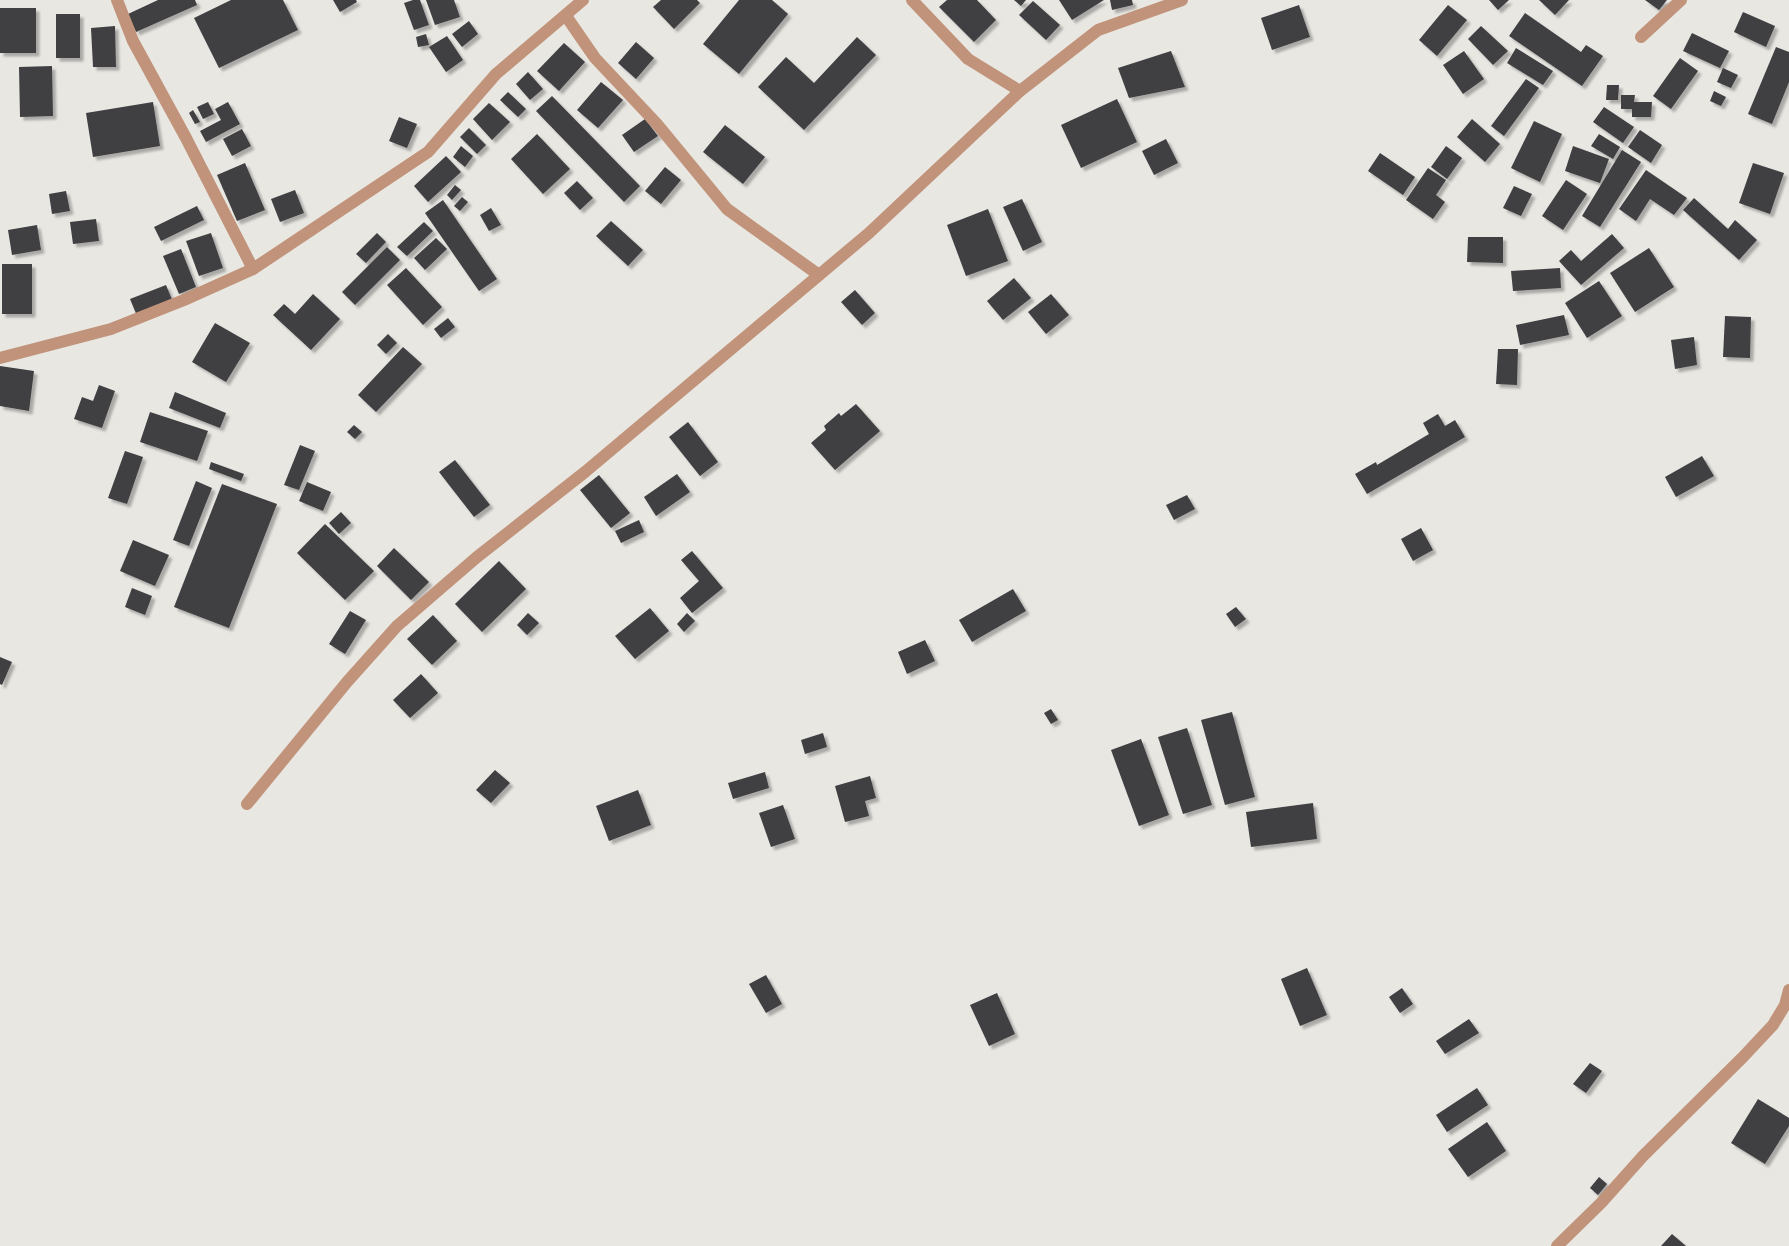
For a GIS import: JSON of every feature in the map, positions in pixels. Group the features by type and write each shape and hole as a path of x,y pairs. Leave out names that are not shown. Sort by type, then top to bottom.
{"street":[{"path":"117,0 133,41 186,138 253,269"},
{"path":"0,358 111,328 184,300 253,269 428,152 496,74 583,0"},
{"path":"912,0 968,59 1020,91"},
{"path":"247,804 347,682 398,626 477,556 598,461 869,233 1020,91 1098,30 1182,0"},
{"path":"1641,37 1681,0"},
{"path":"566,16 595,58 657,124 727,209 819,275"},
{"path":"1558,1246 1601,1203 1643,1156 1743,1057 1773,1025 1785,1005 1789,990"}],"building":[{"path":"158,0 195,0 197,5 136,32 128,14"},
{"path":"231,0 283,0 298,30 219,68 194,18"},
{"path":"333,0 356,0 357,2 340,12"},
{"path":"413,0 420,0 429,25 414,30 404,3"},
{"path":"426,0 454,0 460,17 435,25"},
{"path":"661,0 697,0 700,3 674,29 653,7"},
{"path":"739,0 772,0 788,14 739,74 703,44"},
{"path":"947,0 977,0 996,20 974,42 939,7"},
{"path":"1014,0 1026,0 1021,6"},
{"path":"1059,0 1104,0 1072,20"},
{"path":"1110,0 1132,0 1133,5 1112,10"},
{"path":"1489,0 1509,0 1498,10"},
{"path":"1539,0 1569,0 1555,15"},
{"path":"1645,0 1667,0 1659,10"},
{"path":"1033,1 1060,25 1046,40 1019,15"},
{"path":"1299,5 1310,37 1272,50 1261,18"},
{"path":"1448,5 1467,20 1437,56 1419,40"},
{"path":"0,8 36,8 36,53 0,53"},
{"path":"1743,12 1775,26 1766,47 1734,32"},
{"path":"1525,13 1581,52 1586,45 1603,56 1582,86 1509,36"},
{"path":"56,14 80,14 80,58 56,58"},
{"path":"469,21 478,34 462,47 452,34"},
{"path":"115,26 116,67 93,67 91,28"},
{"path":"1481,26 1508,51 1493,65 1468,39"},
{"path":"1692,33 1729,51 1720,68 1683,51"},
{"path":"426,34 429,45 418,47 416,37"},
{"path":"447,36 463,60 446,72 429,47"},
{"path":"857,37 876,55 804,130 758,87 786,57 814,83"},
{"path":"636,42 654,58 636,79 618,63"},
{"path":"564,43 585,62 559,91 537,71"},
{"path":"1776,47 1789,52 1789,82 1772,124 1748,114"},
{"path":"1516,48 1553,71 1543,85 1507,63"},
{"path":"1171,51 1185,87 1129,98 1118,68"},
{"path":"1464,51 1484,79 1463,94 1443,65"},
{"path":"1680,58 1698,71 1671,109 1653,96"},
{"path":"52,66 53,116 20,117 19,67"},
{"path":"1723,68 1738,75 1731,88 1717,82"},
{"path":"528,72 543,89 530,100 516,84"},
{"path":"1526,79 1539,88 1504,136 1491,126"},
{"path":"601,82 623,100 598,128 577,110"},
{"path":"1607,85 1619,85 1618,100 1606,100"},
{"path":"1714,91 1726,97 1721,106 1710,101"},
{"path":"508,92 526,109 518,117 500,100"},
{"path":"1621,95 1635,95 1634,102 1652,102 1651,117 1632,117 1632,109 1621,109"},
{"path":"552,96 640,186 624,202 536,111"},
{"path":"1117,99 1137,142 1081,168 1061,125"},
{"path":"153,102 160,146 93,157 86,113"},
{"path":"208,102 214,114 203,119 197,107"},
{"path":"228,102 240,124 206,142 200,131 221,120 215,109"},
{"path":"489,103 510,122 492,140 473,119"},
{"path":"1604,107 1634,127 1623,143 1593,122"},
{"path":"193,110 200,122 195,124 189,113"},
{"path":"399,117 417,124 407,148 389,141"},
{"path":"645,119 658,136 634,152 622,135"},
{"path":"1472,119 1500,144 1485,162 1457,137"},
{"path":"1534,121 1562,134 1540,182 1511,168"},
{"path":"725,125 765,157 743,184 703,152"},
{"path":"469,128 486,145 477,154 460,137"},
{"path":"242,129 251,146 232,156 223,139"},
{"path":"1640,130 1662,145 1651,163 1628,147"},
{"path":"537,134 570,169 543,194 511,159"},
{"path":"1599,134 1620,147 1613,159 1591,146"},
{"path":"1166,139 1178,163 1154,175 1142,151"},
{"path":"461,146 473,156 465,167 453,157"},
{"path":"1446,146 1462,158 1447,179 1431,167"},
{"path":"1573,146 1609,159 1600,183 1565,171"},
{"path":"1622,150 1641,162 1600,227 1582,216"},
{"path":"1380,153 1415,177 1403,195 1368,171"},
{"path":"446,156 461,172 428,202 414,186"},
{"path":"245,163 265,210 237,221 217,175"},
{"path":"1753,163 1784,173 1770,214 1739,203"},
{"path":"665,167 681,180 661,204 645,191"},
{"path":"1428,168 1446,180 1436,195 1445,202 1433,219 1406,200"},
{"path":"1646,170 1687,198 1674,215 1650,199 1636,221 1619,209"},
{"path":"1566,180 1587,194 1563,230 1542,216"},
{"path":"577,181 593,198 580,210 564,193"},
{"path":"455,185 461,190 452,200 447,195"},
{"path":"1514,186 1532,194 1521,216 1503,208"},
{"path":"295,190 304,213 280,222 271,199"},
{"path":"66,191 70,211 52,214 49,194"},
{"path":"462,197 468,202 460,211 454,206"},
{"path":"1694,198 1728,229 1735,220 1757,240 1739,260 1683,210"},
{"path":"1022,199 1042,242 1023,251 1003,207"},
{"path":"443,200 497,279 479,291 425,213"},
{"path":"197,206 204,220 161,241 154,227"},
{"path":"491,208 501,225 489,231 480,215"},
{"path":"988,209 1008,261 966,276 947,225"},
{"path":"96,219 99,241 73,244 70,222"},
{"path":"611,221 643,250 628,266 596,236"},
{"path":"424,222 433,231 407,256 397,247"},
{"path":"37,225 41,250 12,255 8,230"},
{"path":"211,233 223,268 199,276 186,241"},
{"path":"377,233 386,242 366,263 356,254"},
{"path":"1612,234 1624,248 1581,285 1559,261 1571,250 1581,261"},
{"path":"1468,237 1503,237 1503,263 1467,262"},
{"path":"436,238 447,249 425,270 414,258"},
{"path":"387,247 400,260 355,305 342,292"},
{"path":"1649,248 1674,287 1635,312 1610,273"},
{"path":"181,249 196,287 179,294 163,256"},
{"path":"2,264 32,264 32,314 2,314"},
{"path":"406,268 442,307 423,325 387,285"},
{"path":"1560,268 1561,288 1513,291 1511,271"},
{"path":"1014,278 1031,298 1003,320 987,301"},
{"path":"1599,281 1622,316 1587,338 1565,303"},
{"path":"166,285 173,302 137,316 130,299"},
{"path":"855,290 875,313 862,325 841,302"},
{"path":"313,294 340,319 311,350 273,315 284,304 295,314"},
{"path":"1051,294 1069,315 1046,334 1028,312"},
{"path":"1564,315 1569,335 1520,345 1516,325"},
{"path":"1725,316 1751,317 1750,358 1723,357"},
{"path":"448,318 455,327 441,338 434,329"},
{"path":"215,323 250,343 226,382 192,362"},
{"path":"388,334 397,343 386,354 377,345"},
{"path":"1694,337 1697,365 1675,369 1671,340"},
{"path":"403,347 422,364 376,412 358,395"},
{"path":"1498,349 1518,349 1517,385 1496,384"},
{"path":"0,366 34,371 29,411 0,406"},
{"path":"99,385 115,391 102,428 74,419 82,397 93,401"},
{"path":"175,392 226,413 220,428 169,408"},
{"path":"856,404 880,431 835,470 811,443 826,430 824,426 839,413 841,416"},
{"path":"150,412 208,431 197,461 140,442"},
{"path":"1438,414 1445,426 1455,420 1465,437 1367,494 1355,474 1376,462 1377,465 1429,434 1423,423"},
{"path":"688,422 718,462 700,476 669,437"},
{"path":"354,425 362,432 355,439 347,432"},
{"path":"300,445 315,451 299,490 284,485"},
{"path":"125,451 143,457 127,504 108,498"},
{"path":"1702,456 1714,476 1676,497 1665,477"},
{"path":"455,460 490,505 474,517 439,472"},
{"path":"211,462 244,474 241,481 209,469"},
{"path":"677,474 690,492 656,516 644,497"},
{"path":"599,475 630,513 611,528 580,490"},
{"path":"196,481 212,488 189,546 173,540"},
{"path":"307,482 331,492 323,511 299,501"},
{"path":"222,484 277,504 229,628 174,607"},
{"path":"1187,495 1195,509 1174,520 1166,505"},
{"path":"341,512 351,523 339,534 329,523"},
{"path":"639,520 644,532 621,543 615,531"},
{"path":"325,524 374,571 345,600 297,553"},
{"path":"1421,528 1433,550 1413,561 1401,539"},
{"path":"133,540 169,555 155,586 120,571"},
{"path":"394,548 429,582 411,600 377,566"},
{"path":"692,551 723,588 692,613 680,598 699,581 681,560"},
{"path":"499,561 526,589 482,632 455,604"},
{"path":"132,588 152,596 145,615 125,607"},
{"path":"1013,589 1026,611 972,642 959,620"},
{"path":"1236,607 1246,619 1235,627 1226,614"},
{"path":"650,608 669,631 635,659 615,636"},
{"path":"350,611 366,620 345,654 329,644"},
{"path":"528,613 539,623 527,635 517,625"},
{"path":"687,613 695,621 684,632 677,624"},
{"path":"433,615 457,641 432,665 407,639"},
{"path":"925,640 935,661 907,674 898,652"},
{"path":"0,657 12,662 2,685 0,684"},
{"path":"421,674 438,693 410,718 393,700"},
{"path":"1051,709 1058,720 1051,724 1044,713"},
{"path":"1232,712 1255,797 1225,805 1201,720"},
{"path":"1187,728 1212,805 1183,814 1158,737"},
{"path":"823,733 827,747 805,754 801,740"},
{"path":"1141,739 1169,815 1139,826 1111,750"},
{"path":"495,770 510,783 491,803 476,790"},
{"path":"765,772 769,788 733,799 728,783"},
{"path":"870,776 876,798 865,801 869,816 845,822 835,786"},
{"path":"638,790 651,825 609,841 596,806"},
{"path":"1313,803 1317,839 1251,847 1246,812"},
{"path":"783,805 795,839 771,847 759,813"},
{"path":"1307,968 1327,1015 1300,1026 1281,979"},
{"path":"766,975 782,1004 766,1013 749,984"},
{"path":"1402,988 1413,1004 1400,1013 1389,997"},
{"path":"997,993 1015,1034 989,1046 970,1005"},
{"path":"1469,1019 1479,1033 1445,1054 1436,1041"},
{"path":"1590,1063 1602,1071 1586,1093 1573,1084"},
{"path":"1477,1088 1488,1105 1447,1132 1436,1115"},
{"path":"1758,1099 1789,1118 1789,1126 1765,1164 1731,1143"},
{"path":"1487,1122 1506,1151 1468,1177 1448,1149"},
{"path":"1599,1177 1607,1184 1598,1195 1590,1188"},
{"path":"1672,1234 1686,1246 1661,1246"}]}
